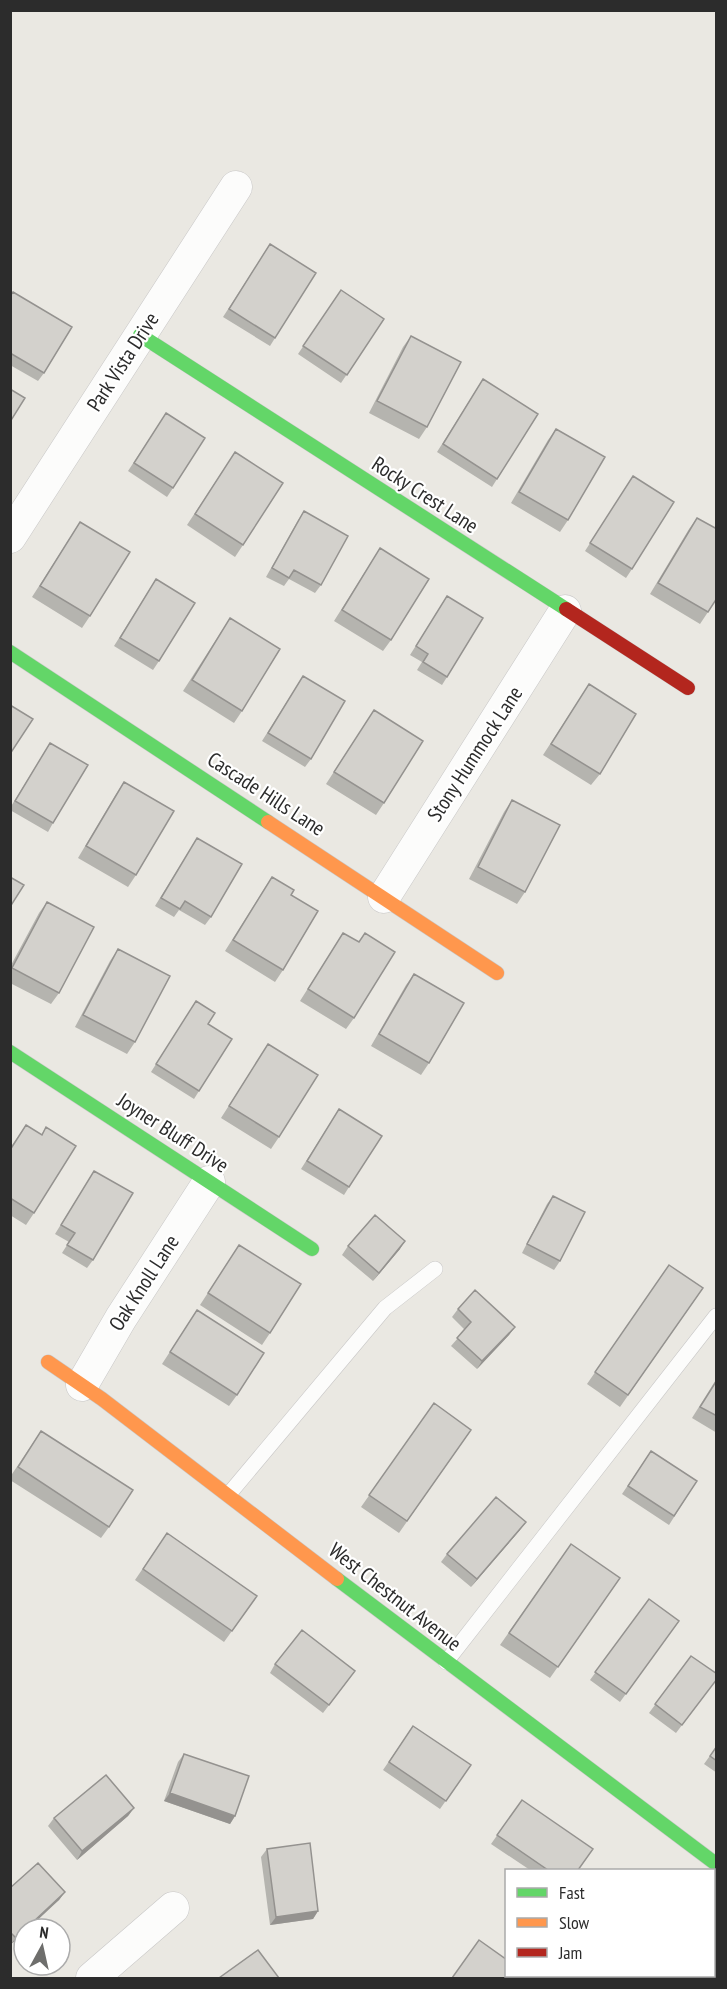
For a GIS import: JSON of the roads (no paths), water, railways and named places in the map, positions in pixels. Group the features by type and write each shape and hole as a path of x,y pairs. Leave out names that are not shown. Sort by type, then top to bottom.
{"street":[{"name":"Park Vista Drive","path":"10,537 236,187"},
{"name":"Rocky Crest Lane","path":"140,335 688,688"},
{"name":"Stony Hummock Lane","path":"384,897 566,611"},
{"name":"Cascade Hills Lane","path":"10,652 497,973"},
{"name":"Joyner Bluff Drive","path":"10,1052 312,1249"},
{"name":"Oak Knoll Lane","path":"82,1385 121,1318 209,1182"},
{"name":"West Chestnut Avenue","path":"48,1362 229,1494 707,1864"},
{"path":"92,1978 173,1908"}],"lane":[{"path":"229,1494 385,1308 435,1269"},
{"path":"446,1662 717,1316"}]}
